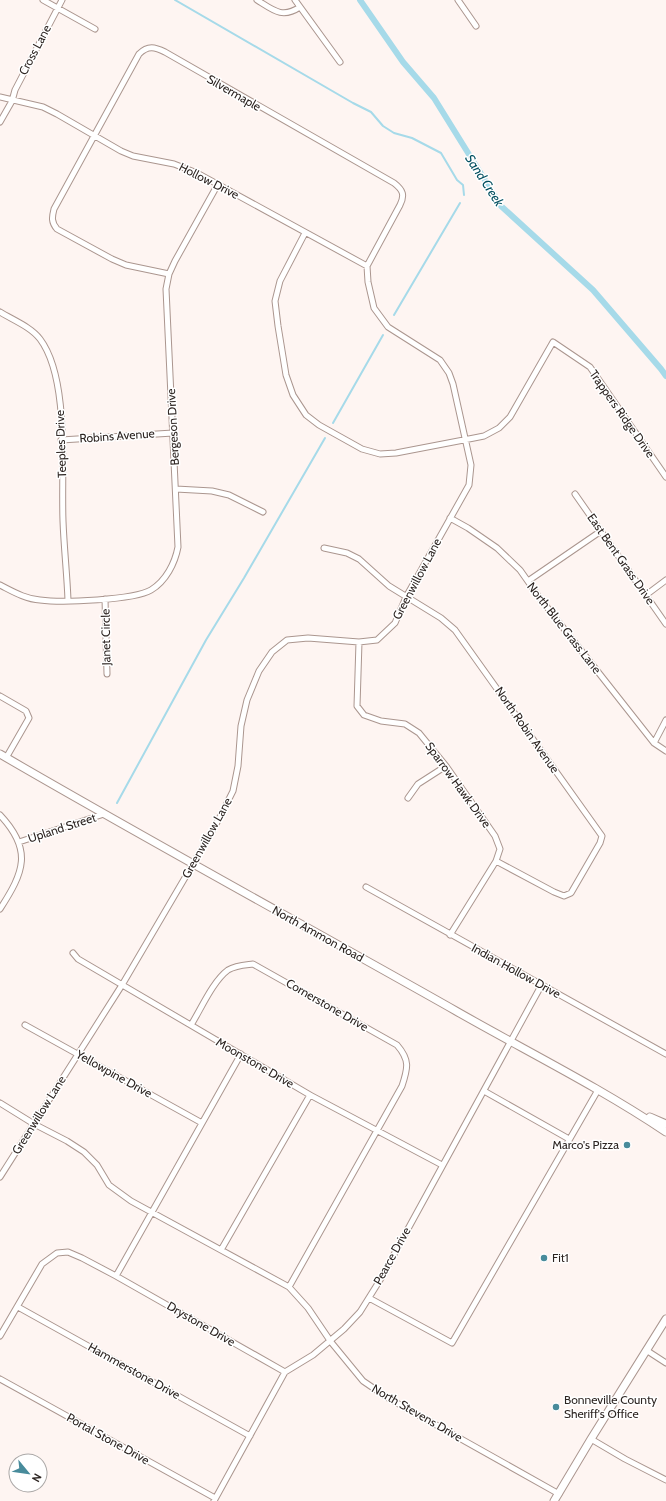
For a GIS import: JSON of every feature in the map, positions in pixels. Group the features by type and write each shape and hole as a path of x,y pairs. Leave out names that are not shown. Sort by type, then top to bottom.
{"main road":[{"name":"North Ammon Road","path":"3,756 637,1112 666,1132"},
{"name":"North Ammon Road","path":"637,1112 666,1124"},
{"path":"554,1501 666,1319"}],"street":[{"path":"43,0 95,29"},
{"name":"Cross Lane","path":"0,122 12,101 14,90 62,0"},
{"path":"257,0 281,13 289,12 300,7"},
{"path":"295,0 340,62"},
{"path":"458,0 476,26"},
{"name":"Silvermaple","path":"169,274 126,265 57,229 52,224 54,209 139,54 144,49 157,48 394,182 401,189 404,197 367,266"},
{"name":"Hollow Drive","path":"0,97 43,107 121,151 133,156 186,168 367,266"},
{"name":"Bergeson Drive","path":"0,585 20,595 39,600 106,599 139,595 151,590 162,582 173,563 178,547 166,289 169,274 175,261 218,184"},
{"name":"Trappers Ridge Drive","path":"305,233 280,281 275,301 286,375 293,395 306,415 319,425 362,449 380,454 396,453 484,436 499,428 510,417 553,342 590,367 666,477"},
{"name":"Greenwillow Lane","path":"0,1177 122,985 220,817 233,790 238,766 241,726 247,700 258,671 272,652 287,640 308,638 359,642 376,640 395,623 406,596 469,485 471,465 453,384 449,373 440,360 398,334 388,327 381,319 374,308 370,296 367,266"},
{"name":"Teeples Drive","path":"0,312 31,331 40,339 48,353 54,371 59,394 63,521 68,600"},
{"name":"Robins Avenue","path":"61,440 173,433"},
{"path":"176,489 212,491 229,495 263,512"},
{"name":"East Bent Grass Drive","path":"575,494 666,624"},
{"name":"North Blue Grass Lane","path":"450,518 468,528 497,548 520,570 654,743 666,751"},
{"path":"528,582 601,531"},
{"name":"North Robin Avenue","path":"324,548 347,553 359,559 389,586 441,618 455,630 602,836 600,843 571,893 564,896 496,861"},
{"path":"646,595 666,580"},
{"name":"Janet Circle","path":"106,599 107,674"},
{"name":"Sparrow Hawk Drive","path":"359,642 357,706 364,715 381,721 405,724 419,732 446,766 495,836 500,848 496,861 450,935"},
{"path":"0,696 26,711 29,718 3,756"},
{"path":"654,743 666,720"},
{"path":"408,798 418,784 446,766"},
{"name":"Upland Street","path":"0,909 14,887 20,872 22,862 19,842 104,814"},
{"path":"0,815 11,827 19,842"},
{"name":"Indian Hollow Drive","path":"366,887 541,986 666,1054"},
{"name":"Moonstone Drive","path":"73,953 78,959 310,1095 442,1165"},
{"name":"Cornerstone Drive","path":"191,1025 217,983 229,970 241,965 253,964 397,1045 404,1054 407,1068 402,1086 289,1287"},
{"name":"Pearce Drive","path":"285,1372 331,1342 360,1312 541,986"},
{"name":"Yellowpine Drive","path":"26,1025 202,1123"},
{"path":"116,1276 240,1054"},
{"path":"369,1298 452,1343 598,1090"},
{"path":"484,1091 569,1139"},
{"path":"221,1250 310,1095"},
{"name":"North Stevens Drive","path":"0,1103 34,1124 66,1140 84,1152 98,1165 109,1185 131,1201 152,1211 289,1287 308,1308 331,1342 363,1381 388,1398 559,1494"},
{"name":"Drystone Drive","path":"0,1336 42,1264 57,1252 68,1252 116,1276 285,1372"},
{"name":"Hammerstone Drive","path":"18,1307 250,1436"},
{"path":"646,1350 666,1363"},
{"path":"214,1500 285,1372"},
{"name":"Portal Stone Drive","path":"1,1379 214,1500"},
{"path":"591,1439 625,1459 666,1480"}],"waterway":[{"path":"175,0 371,112 383,126 394,133 412,138 441,153 457,180 463,185 464,195"},
{"name":"Sand Creek","path":"360,0 403,62 434,98 501,206 593,290 666,376"},
{"path":"394,315 460,203"},
{"path":"333,423 383,335"},
{"path":"117,803 206,640 244,578 325,438"}],"place":[{"name":"Marco's Pizza","path":"627,1145"},
{"name":"Fit1","path":"544,1258"},
{"name":"Bonneville County Sheriff's Office","path":"556,1407"}]}
